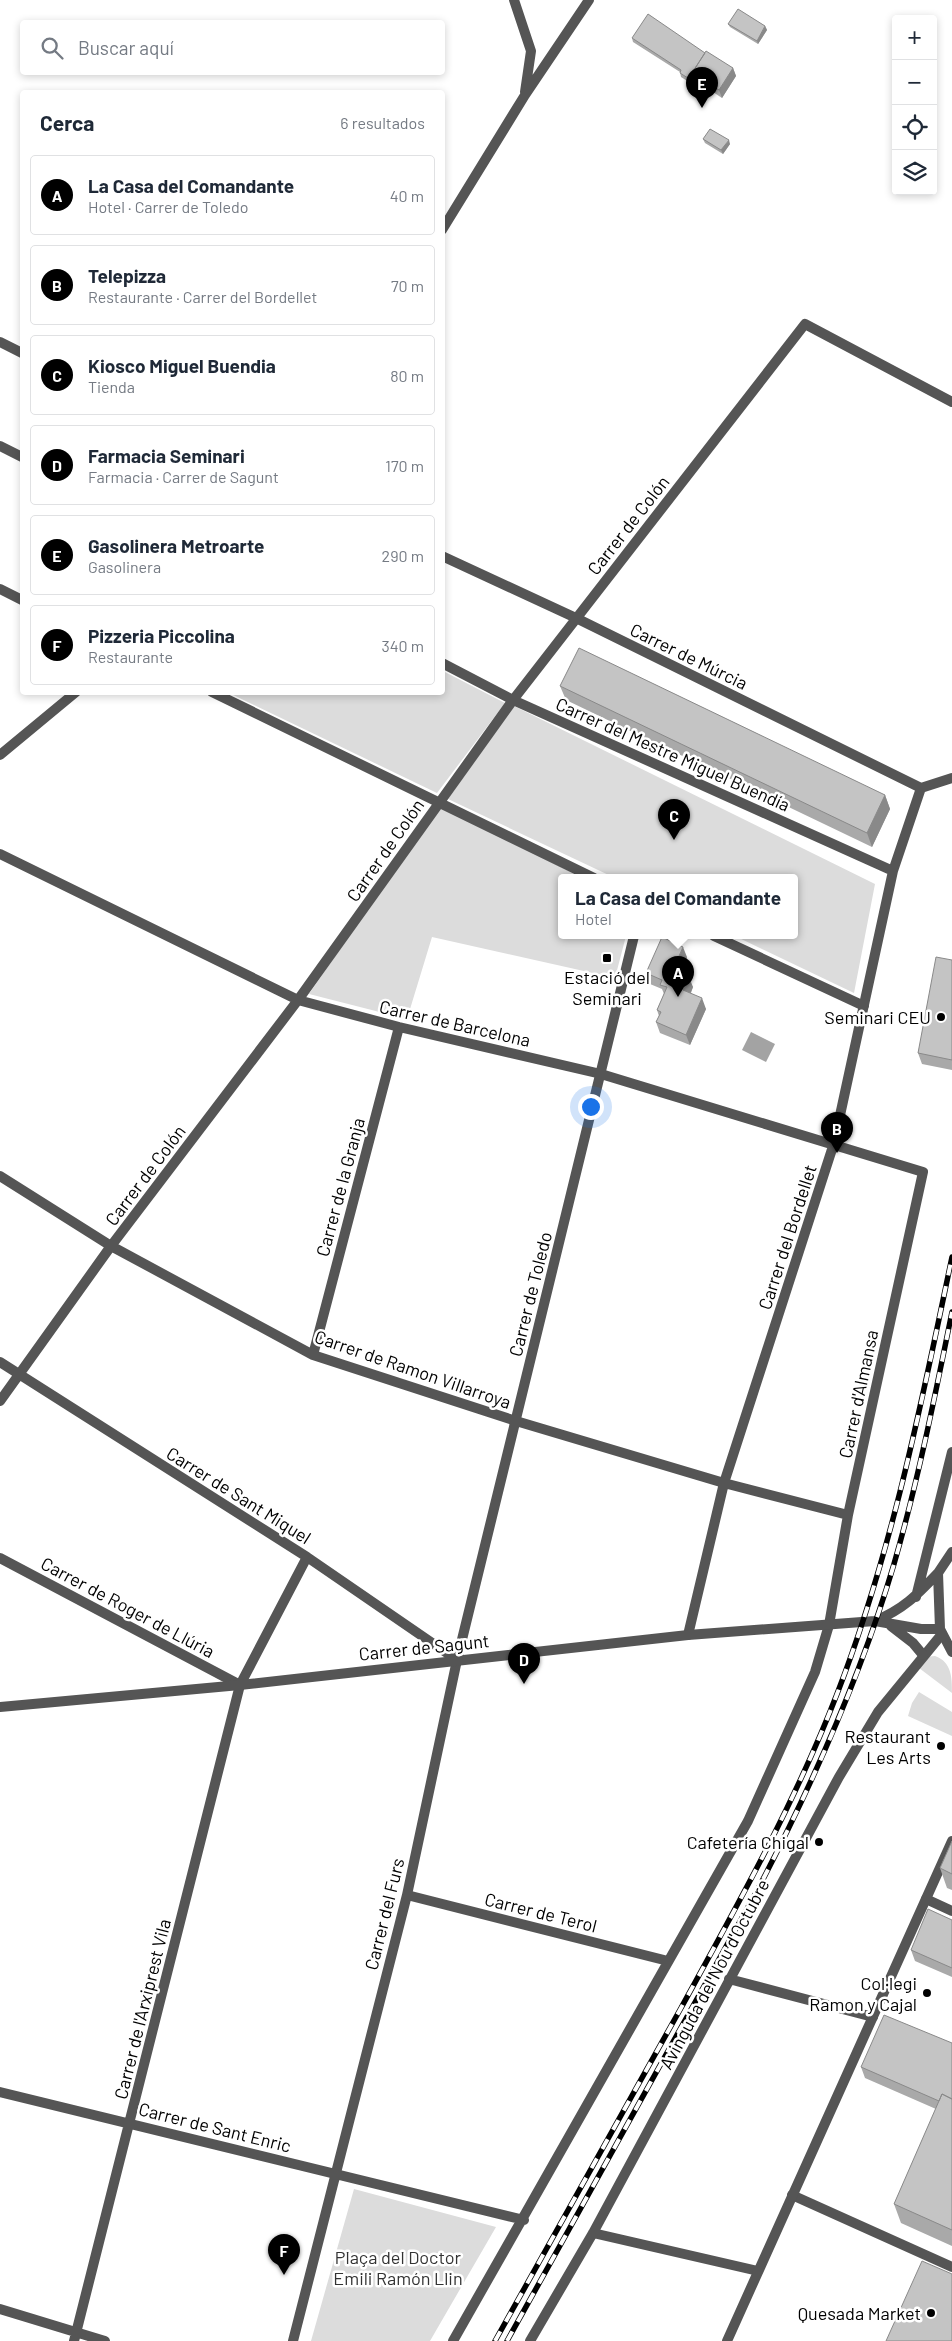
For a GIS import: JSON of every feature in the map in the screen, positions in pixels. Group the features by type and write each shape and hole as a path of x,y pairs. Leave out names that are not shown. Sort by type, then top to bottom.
{"street":[{"path":"514,0 531,51 525,95"},
{"path":"445,225 525,95 589,0"},
{"name":"Carrer de Colón","path":"0,1401 111,1246 298,1000 438,802 513,700 805,324 952,402"},
{"path":"0,342 20,352"},
{"path":"0,446 20,456"},
{"name":"Carrer de Múrcia","path":"445,557 576,618 921,788"},
{"path":"0,589 20,599"},
{"name":"Carrer del Mestre Miguel Buendía","path":"445,666 513,700 893,871"},
{"path":"0,755 72,695"},
{"path":"218,695 586,874"},
{"path":"921,788 952,778"},
{"name":"Carrer del Bordellet","path":"688,1635 724,1483 834,1143 893,871 921,788"},
{"name":"Carrer de Barcelona","path":"0,854 298,1000 399,1027 601,1074 834,1143 923,1172"},
{"name":"Carrer de Toledo","path":"457,1660 633,939"},
{"path":"720,939 864,1006"},
{"name":"Carrer de la Granja","path":"313,1355 399,1027"},
{"name":"Carrer d'Almansa","path":"829,1625 848,1515 923,1172"},
{"name":"Carrer de Ramon Villarroya","path":"0,1176 111,1246 313,1355 516,1421 724,1483 848,1515"},
{"name":"Carrer de Sant Miquel","path":"0,1362 307,1557 457,1660"},
{"path":"916,1597 952,1452"},
{"path":"875,1621 898,1610 916,1597 938,1572 951,1552 952,1541"},
{"name":"Carrer de l'Arxiprest Vila","path":"75,2337 240,1685 307,1557"},
{"name":"Carrer de Roger de Llúria","path":"0,1558 240,1685"},
{"path":"938,1572 941,1631 952,1652"},
{"name":"Carrer de Sagunt","path":"0,1707 240,1685 688,1635 875,1621 941,1631"},
{"path":"889,1624 913,1643 923,1655"},
{"path":"453,2341 524,2220 748,1821 815,1672 829,1625"},
{"name":"Avinguda del Nou d'Octubre","path":"530,2341 594,2233 839,1777 878,1712 941,1631"},
{"name":"Carrer del Furs","path":"335,2174 407,1895 457,1660"},
{"path":"727,2341 952,1842"},
{"name":"Carrer de Terol","path":"407,1895 668,1961"},
{"path":"926,1900 952,1912"},
{"path":"729,1979 873,2017"},
{"name":"Carrer de Sant Enric","path":"0,2092 130,2122 335,2174"},
{"path":"293,2341 335,2174 524,2220"},
{"path":"792,2195 952,2267"},
{"path":"594,2233 758,2271"},
{"path":"0,2309 75,2337 105,2341"}],"green space":[{"path":"445,672 505,703 437,793 233,695 445,695"},
{"path":"514,706 875,884 854,993 741,939 798,939 798,874 607,874 448,799"},
{"path":"439,806 575,874 558,874 558,939 625,939 615,978 432,937 407,1019 309,994"},
{"path":"935,1656 948,1666 951,1676 952,1693 919,1668 925,1657"},
{"path":"919,1692 952,1712 952,1736 908,1716 912,1703"},
{"name":"Plaça del Doctor Emili Ramón Llin","path":"354,2189 496,2227 430,2341 311,2341"}],"shaded area":[{"path":"751,1032 775,1044 766,1062 742,1050"}],"building":[{"path":"738,9 765,26 757,41 728,24"},
{"path":"648,14 705,53 692,73 691,80 680,73 681,70 632,38"},
{"path":"706,51 733,68 719,90 692,73"},
{"path":"710,129 729,140 721,150 703,139"},
{"path":"579,648 885,795 867,833 560,686"},
{"path":"661,939 666,939 683,947 673,970 689,977 683,990 702,998 686,1035 656,1022 661,1012 657,1010 667,987 660,985 662,980 646,973"},
{"name":"Seminari CEU","path":"936,957 952,960 952,1060 918,1053"},
{"path":"952,1841 952,1874 940,1868"},
{"path":"928,1909 952,1920 952,1968 911,1950"},
{"path":"884,2015 952,2043 952,2099 942,2094 939,2101 861,2067"},
{"path":"942,2094 952,2099 952,2230 894,2204"},
{"name":"Quesada Market","path":"922,2261 952,2274 952,2341 886,2341"}],"railway":[{"path":"495,2341 744,1893 821,1735 874,1587 904,1478 952,1257"},
{"path":"507,2341 758,1889 834,1730 881,1606 903,1533 933,1407 952,1312"}],"place":[{"name":"Gasolinera Metroarte","path":"702,108"},
{"name":"Kiosco Miguel Buendia","path":"674,840"},
{"name":"Estació del Seminari","path":"607,958"},
{"name":"La Casa del Comandante","path":"678,997"},
{"name":"Seminari CEU","path":"941,1017"},
{"name":"Telepizza","path":"837,1153"},
{"name":"Farmacia Seminari","path":"524,1684"},
{"name":"Restaurant Les Arts","path":"941,1746"},
{"name":"Cafetería Chigal","path":"819,1842"},
{"name":"Col·legi Ramon y Cajal","path":"927,1993"},
{"name":"Pizzeria Piccolina","path":"284,2275"},
{"name":"Quesada Market","path":"931,2313"}]}
